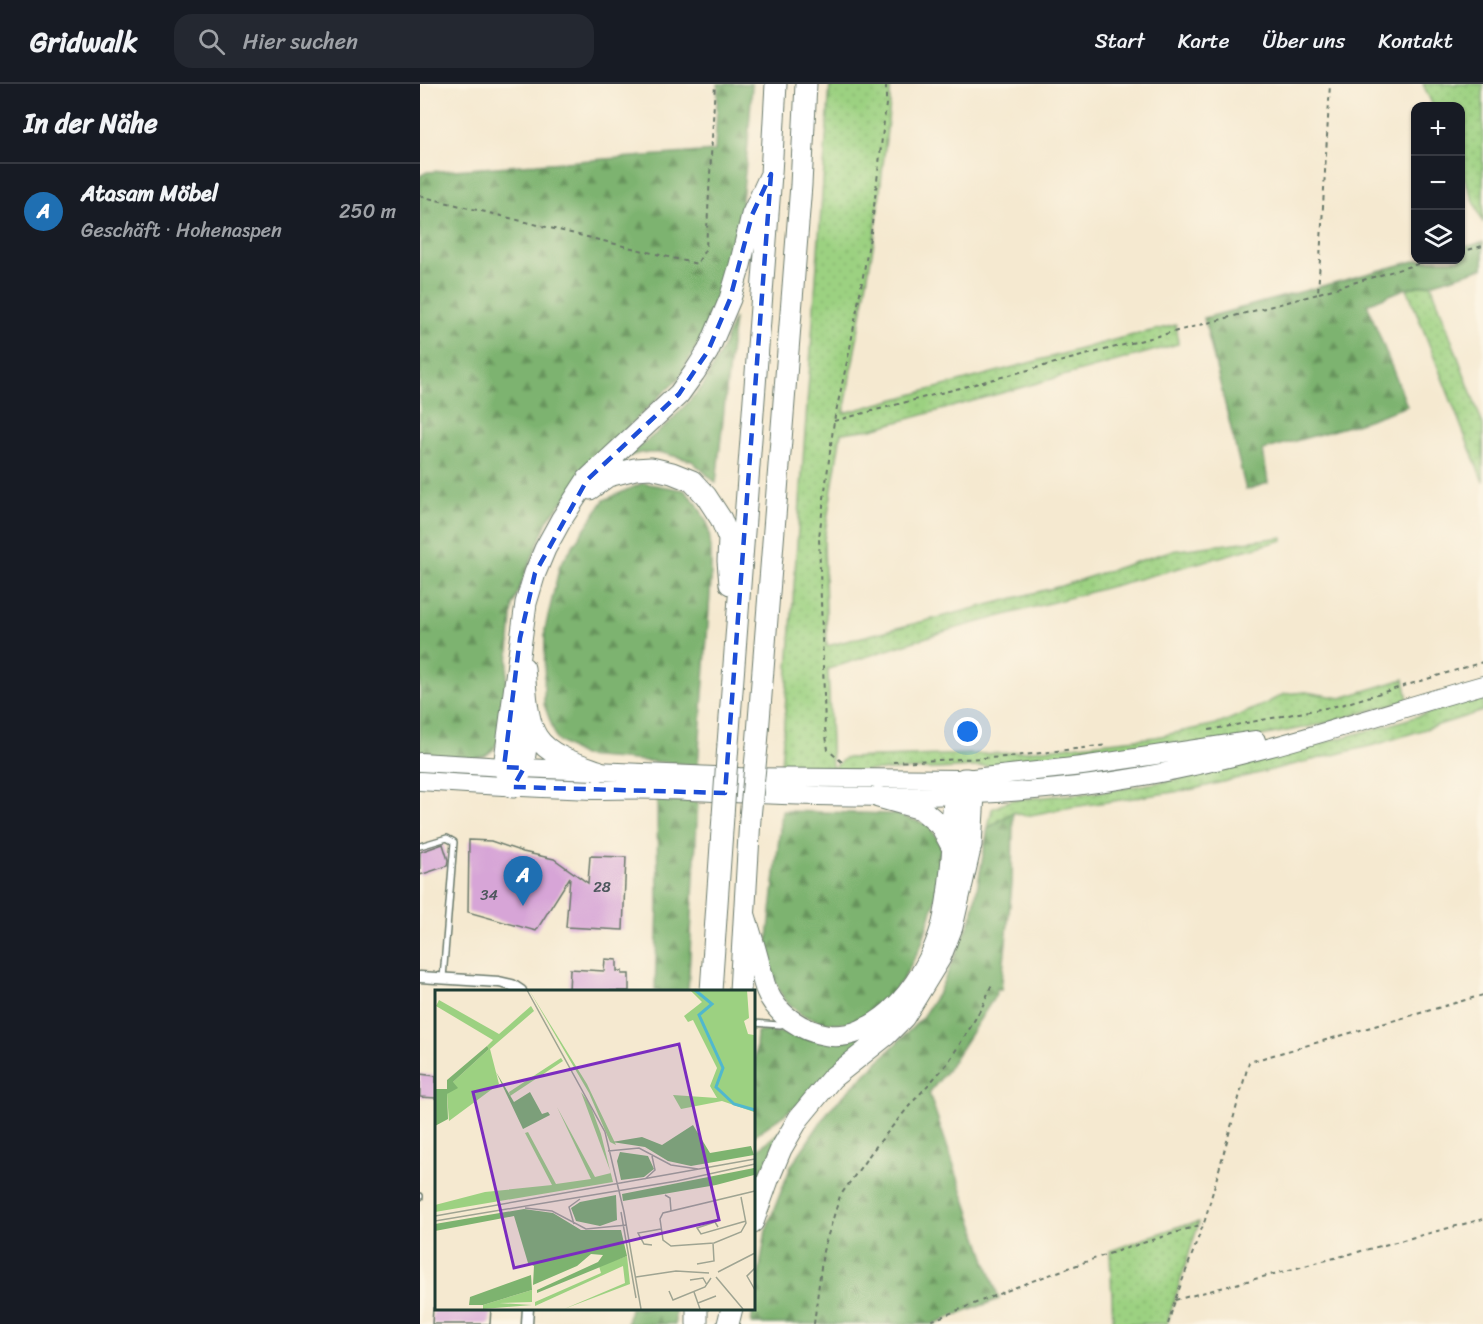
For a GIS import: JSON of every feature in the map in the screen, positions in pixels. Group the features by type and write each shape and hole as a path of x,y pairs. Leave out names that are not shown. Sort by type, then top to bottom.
{"highway":[{"path":"711,990 776,84"},
{"path":"740,990 750,818 801,185 807,84"},
{"path":"513,774 520,638 525,603 545,549 586,480 679,394 703,358 730,299 752,215 771,174"},
{"path":"575,499 608,476 635,469 651,468 692,481 706,496 721,519 729,539 728,561 736,653"},
{"path":"520,638 530,719 537,738 564,759 598,771"},
{"path":"513,774 530,719"},
{"path":"745,916 766,991 793,1022 810,1031 829,1035 849,1035 883,1019 913,985 924,967 942,923 953,848 953,816 964,789"},
{"path":"754,1219 781,1149 799,1118 832,1078 885,1036 904,1017 940,958 952,927 971,845 964,789"},
{"path":"878,797 921,809 941,826 953,848"},
{"path":"726,1309 727,1324"},
{"path":"727,1324 732,1309"}],"main road":[{"path":"420,762 513,774 593,790 878,797 964,789 1024,791 1141,776 1194,766 1335,729 1483,685"},
{"path":"420,781 598,771 761,777 934,778 964,789"}],"street":[{"path":"420,977 500,982 519,990"},
{"path":"527,1324 528,1309"}],"lane":[{"path":"420,846 447,838 454,842 443,978"},
{"path":"754,1023 793,1022"}],"path":[{"path":"420,196 697,264 706,248 715,84"},
{"path":"850,763 841,762 828,750 825,728 819,537 834,421 871,232 886,104 886,84"},
{"path":"1318,294 1330,84"},
{"path":"1465,251 1483,246"},
{"path":"834,421 1318,294 1418,264"},
{"path":"1206,731 1341,705 1483,662"},
{"path":"891,762 1007,757 1113,745"},
{"path":"814,1324 823,1251 840,1196 888,1132 947,1064 983,1005 992,984"},
{"path":"1168,1324 1204,1224 1249,1062 1483,995"},
{"path":"1175,1300 1483,1219"},
{"path":"923,1324 1102,1256 1204,1224"}],"highlighted area":[{"path":"771,174 725,793 513,787 524,768 504,767 520,638 535,573 587,480 679,394 708,351 730,299 752,215"}],"green space":[{"path":"718,84 752,84 740,219 728,277 705,331 679,378 613,441 548,519 513,605 504,710 500,737 494,749 485,756 469,759 420,755 420,176 427,172 715,151"},
{"path":"830,84 890,84 890,103 875,235 844,413 1176,325 1178,344 872,429 841,433 824,540 827,646 1061,586 1170,551 1283,537 1283,540 946,631 828,669 832,769 845,758 1006,753 1156,737 1221,723 1284,694 1306,692 1341,698 1404,679 1408,700 1318,725 1256,737 1071,762 849,771 781,767"},
{"path":"1423,84 1483,84 1483,223 1465,180 1465,102 1431,102"},
{"path":"1483,242 1483,268 1431,284 1407,288 1367,304 1407,406 1356,424 1263,450 1268,483 1246,490 1204,318 1411,262 1411,264 1465,264 1465,247"},
{"path":"1431,284 1483,425 1483,482 1407,288"},
{"path":"734,318 716,483 692,461 663,453 640,453 626,457 668,424 703,386 722,349"},
{"path":"643,483 684,490 697,504 708,525 711,581 698,765 582,756 557,740 544,704 545,629 560,565 604,500"},
{"path":"1483,696 1483,711 1378,744 1194,789 1026,816 1013,812 988,828 992,809 1011,800 1101,792 1180,779 1389,725"},
{"path":"657,796 698,802 688,990 655,990 658,905"},
{"path":"782,811 894,814 929,825 941,845 940,885 921,946 903,979 885,1002 855,1023 825,1023 802,1015 784,999 771,973 767,948"},
{"path":"1013,812 1012,884 1001,990 997,988 995,996 948,1069 929,1093 999,1299 933,1324 751,1324 766,1230 791,1166 829,1110 921,1019 939,992 972,917 988,828"},
{"path":"881,1028 807,1099 754,1135 757,1032 802,1035"},
{"path":"782,1130 754,1203 754,1152"},
{"path":"1199,1222 1167,1324 1113,1324 1110,1251 1177,1227"},
{"path":"630,1309 675,1309 675,1324 627,1324"}],"building":[{"path":"469,840 491,841 554,859 588,883 590,856 626,857 623,930 566,927 570,877 536,931 468,912"},
{"path":"443,844 448,860 447,866 420,875 420,852"},
{"path":"605,959 617,960 617,971 629,974 629,990 569,990 570,969 604,971"},
{"path":"420,1074 435,1076 435,1098 420,1097"},
{"path":"433,1308 491,1309 490,1324 432,1324"}],"place":[{"name":"Atasam Möbel","path":"523,906"}]}
